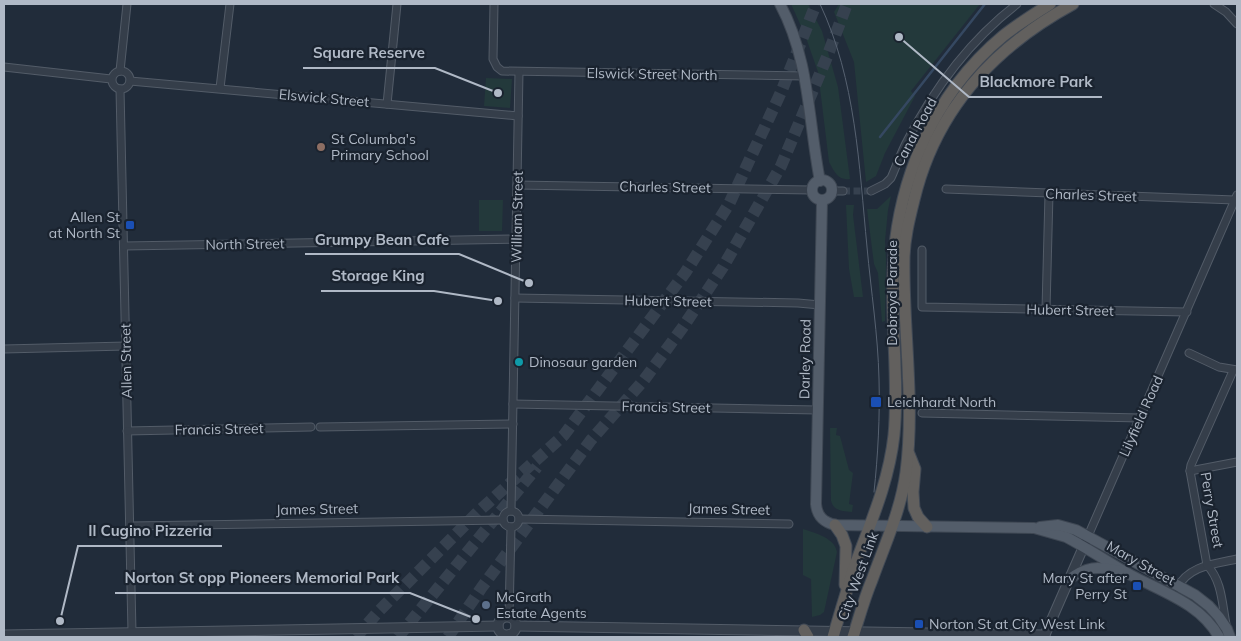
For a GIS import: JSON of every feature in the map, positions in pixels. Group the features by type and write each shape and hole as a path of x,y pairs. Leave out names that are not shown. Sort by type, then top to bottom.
{"highway":[{"name":"Dobroyd Parade","path":"871,525 888,469 894,435 893,268 898,218 905,188 928,132 961,80 1003,36 1050,4"},
{"name":"Dobroyd Parade","path":"892,526 902,493 909,427 904,257 908,222 916,190 940,131 956,106 991,63 1019,37 1045,19 1073,4"},
{"path":"907,450 914,469 914,508 918,517 927,527"},
{"path":"835,525 842,535 846,546 844,581 847,591"},
{"name":"City West Link","path":"834,634 847,591 871,525"},
{"name":"City West Link","path":"854,634 892,526"}],"main road":[{"path":"780,4 797,43 805,76 820,181"},
{"path":"820,181 828,183 837,191 822,200 816,199 812,190 814,184 820,181"},
{"name":"Darley Road","path":"822,200 816,504 820,517 828,523 835,525"},
{"path":"835,525 1034,528 1058,525 1069,527 1088,536"},
{"path":"1034,528 1066,537 1084,546"},
{"name":"Mary Street","path":"1088,536 1179,585"},
{"name":"Mary Street","path":"1084,546 1173,597"},
{"path":"1068,580 1084,570 1094,567 1130,574"},
{"name":"Perry Street","path":"1179,585 1209,606 1229,633"},
{"path":"1173,597 1196,609 1215,629 1219,637"}],"street":[{"path":"120,71 127,4"},
{"path":"220,88 230,4"},
{"path":"387,104 397,4"},
{"name":"Elswick Street North","path":"494,4 494,59 495,65 499,70 519,72 805,76"},
{"name":"Canal Road","path":"871,191 885,184 890,178 911,134 949,72 985,30 1017,4"},
{"path":"1214,4 1226,12 1237,24"},
{"path":"4,67 111,79"},
{"path":"120,71 126,72 130,81 127,87 120,89 115,87 111,79 114,74 120,71"},
{"name":"William Street","path":"511,511 519,72"},
{"name":"Elswick Street","path":"130,81 518,116"},
{"name":"Allen Street","path":"120,89 132,632"},
{"name":"Charles Street","path":"518,184 812,190"},
{"name":"Charles Street","path":"946,189 1049,194 1236,198"},
{"path":"1046,309 1049,194"},
{"name":"Lilyfield Road","path":"1045,636 1236,198"},
{"name":"North Street","path":"124,246 516,239"},
{"name":"Hubert Street","path":"922,250 922,307 1187,312"},
{"name":"Hubert Street","path":"515,298 820,305"},
{"path":"4,349 126,346"},
{"path":"1188,353 1232,370"},
{"name":"Perry Street","path":"1229,633 1221,592 1215,573 1207,565 1190,472 1191,465 1232,370"},
{"name":"Francis Street","path":"513,404 818,410"},
{"path":"922,413 1140,418"},
{"path":"320,427 512,424"},
{"name":"Francis Street","path":"127,431 311,427"},
{"path":"1190,472 1237,462"},
{"path":"511,511 516,513 519,519 518,524 511,527 507,526 503,520 506,513 511,511"},
{"name":"James Street","path":"519,519 790,524"},
{"name":"James Street","path":"130,526 503,520"},
{"path":"509,617 511,527"},
{"name":"Mary Street","path":"1173,597 1186,576 1207,565 1237,559"},
{"path":"509,617 514,620 516,626 509,636 501,632 498,626 502,618 509,617"},
{"path":"4,635 498,626"},
{"path":"516,626 806,634 1045,636"}],"green space":[{"path":"791,4 808,4 822,31 838,87 850,179 839,177 829,162 818,72 805,35"},
{"path":"839,4 980,4 911,91 915,96 885,153 876,176 866,182 854,62 834,12"},
{"path":"486,78 512,79 510,108 484,106"},
{"path":"891,196 885,241 885,321 882,322 878,273 874,264 867,209 877,209"},
{"path":"479,200 503,200 502,231 479,231"},
{"path":"846,205 854,205 853,215 863,297 854,297 849,269"},
{"path":"830,428 837,428 836,435 840,436 849,470 853,473 849,504 853,505 852,512 836,509 831,501"},
{"path":"803,529 819,534 829,540 833,543 837,552 824,612 812,617 811,579 803,575"}],"waterway":[{"path":"880,137 985,4"}],"tunnel":[{"path":"356,637 378,612 480,510 564,435 685,273 729,204 782,90 816,4"},
{"path":"448,637 482,587 591,440 644,380 683,327 723,267 781,166 847,4"},
{"path":"843,191 871,191"},
{"path":"398,637 537,467"}],"tram line":[{"path":"820,4 832,33 849,93 858,154 878,362 879,422 874,492"}],"place":[{"name":"Blackmore Park","path":"899,37"},
{"name":"Square Reserve","path":"498,93"},
{"name":"St Columba's Primary School","path":"321,147"},
{"name":"Allen St at North St","path":"130,225"},
{"name":"Grumpy Bean Cafe","path":"529,283"},
{"name":"Storage King","path":"498,301"},
{"name":"Dinosaur garden","path":"519,362"},
{"name":"Leichhardt North","path":"876,402"},
{"name":"Mary St after Perry St","path":"1137,586"},
{"name":"McGrath Estate Agents","path":"486,605"},
{"name":"Norton St opp Pioneers Memorial Park","path":"476,619"},
{"name":"Il Cugino Pizzeria","path":"60,621"},
{"name":"Norton St at City West Link","path":"919,624"}]}
